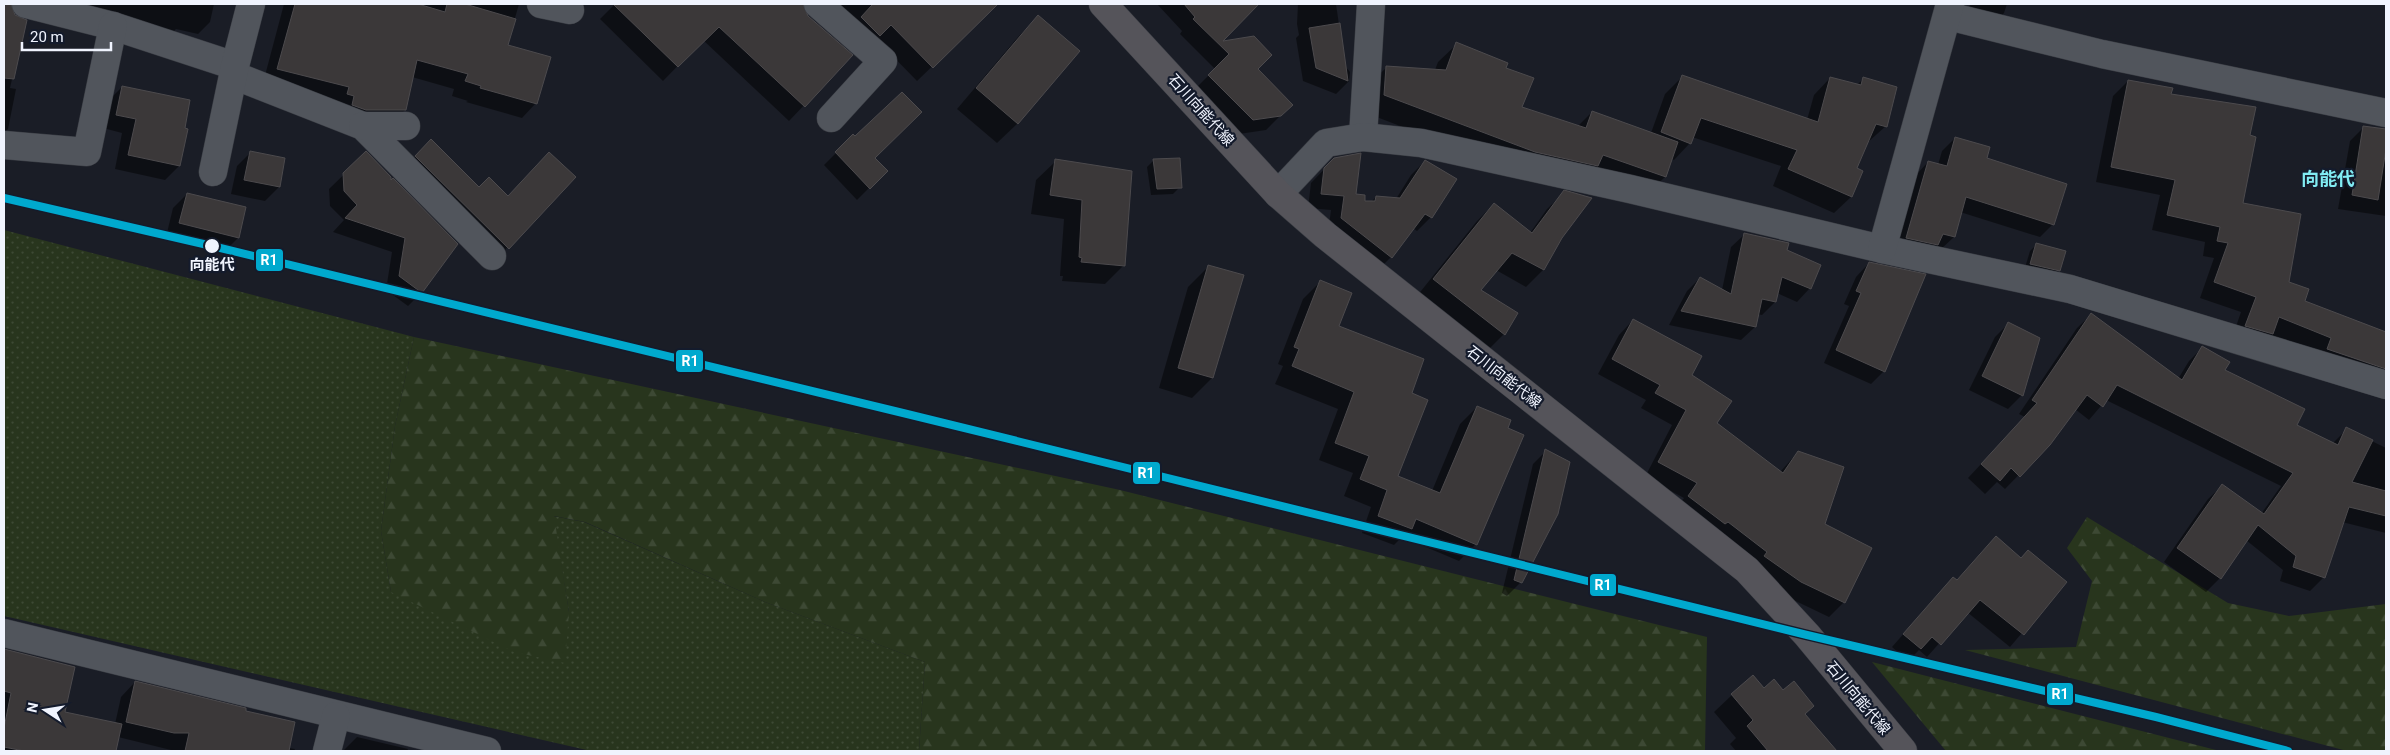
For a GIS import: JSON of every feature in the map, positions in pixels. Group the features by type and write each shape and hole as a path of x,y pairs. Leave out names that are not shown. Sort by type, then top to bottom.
{"main road":[{"name":"石川向能代線","path":"1103,4 1278,194 1325,235 1747,570 1807,635 1903,751"}],"street":[{"path":"213,172 234,71 251,4"},
{"path":"541,4 570,10"},
{"path":"818,4 883,62 831,118"},
{"path":"1364,137 1372,4"},
{"path":"36,5 113,26 234,71 362,126 492,256"},
{"path":"1882,249 1949,10 2102,54 2386,113"},
{"path":"4,145 87,152 113,26"},
{"path":"362,126 406,126"},
{"path":"1278,194 1326,142 1364,137 1422,143 1630,188 1882,249 2070,289 2386,385"},
{"path":"4,633 336,716 487,751"},
{"path":"327,751 336,716"}],"green space":[{"path":"4,230 414,337 395,426 381,531 391,592 569,612 553,516 584,522 765,602 925,662 919,751 591,751 4,616"},
{"path":"414,337 1120,490 1707,637 1705,751 919,751 925,662 765,602 585,522 554,516 569,612 565,663 514,652 391,592 381,531 395,426"},
{"path":"2087,517 2228,603 2289,616 2386,604 2386,751 2347,751 1965,650 2076,647 2092,581 2067,548"},
{"path":"1872,662 2220,751 1946,751"}],"building":[{"path":"4,4 11,4 15,15 27,20 14,79 4,78"},
{"path":"295,4 418,4 445,12 447,4 465,4 516,19 508,45 551,57 537,104 480,88 481,86 465,81 468,74 417,60 406,110 366,110 352,105 354,96 347,94 349,87 277,69"},
{"path":"613,4 803,4 808,16 853,55 805,107 719,27 678,67"},
{"path":"871,4 998,4 933,68 891,25 880,36 861,17"},
{"path":"1184,4 1259,4 1223,41 1254,36 1272,55 1258,69 1293,105 1281,116 1253,120 1208,75 1229,54 1193,19 1195,17"},
{"path":"1038,15 1080,51 1018,124 976,88"},
{"path":"1340,23 1348,81 1316,68 1309,28"},
{"path":"1456,42 1508,63 1506,68 1534,78 1522,107 1586,128 1592,111 1678,142 1666,177 1603,155 1598,166 1535,152 1384,95 1386,66 1446,70"},
{"path":"1682,75 1818,122 1830,77 1861,85 1863,77 1897,87 1887,127 1876,124 1857,168 1863,171 1852,197 1788,169 1797,150 1701,118 1691,144 1661,132"},
{"path":"2128,80 2173,88 2171,94 2256,107 2250,135 2256,137 2243,203 2301,214 2289,282 2309,289 2305,301 2386,332 2386,369 2327,349 2331,338 2279,317 2273,334 2245,326 2256,297 2214,282 2228,243 2217,241 2220,227 2167,215 2175,180 2111,167"},
{"path":"122,86 190,100 185,128 188,129 180,166 128,155 136,119 116,115"},
{"path":"902,92 922,112 875,158 888,171 870,189 835,152"},
{"path":"2363,126 2386,129 2386,149 2378,200 2352,195"},
{"path":"1955,137 1990,147 1987,158 2067,184 2054,225 1966,197 1955,237 1943,234 1938,245 1906,238 1928,161 1947,166"},
{"path":"431,139 479,187 489,177 508,196 549,152 576,177 509,249 415,156"},
{"path":"250,151 285,158 280,187 244,180"},
{"path":"366,151 391,177 391,180 393,178 458,244 422,293 399,276 405,238 345,218 357,205 344,191 343,173"},
{"path":"1361,153 1356,194 1365,195 1365,201 1375,201 1376,196 1400,198 1425,160 1457,179 1432,218 1425,214 1392,258 1341,218 1344,196 1321,194 1324,168 1334,158"},
{"path":"1180,158 1182,188 1157,189 1153,159"},
{"path":"1055,159 1132,171 1125,266 1081,262 1082,258 1079,257 1082,200 1050,195"},
{"path":"1564,190 1592,198 1562,238 1544,270 1512,253 1481,290 1518,313 1505,335 1433,279 1494,203 1532,233"},
{"path":"187,193 246,207 239,238 179,223"},
{"path":"1744,233 1789,243 1787,250 1821,265 1811,289 1782,277 1776,302 1762,299 1756,327 1681,311 1700,277 1731,294"},
{"path":"2036,243 2066,251 2060,271 2030,264"},
{"path":"1869,262 1926,274 1885,372 1836,350 1861,293 1856,291"},
{"path":"1208,265 1244,275 1213,378 1178,368"},
{"path":"1320,280 1352,293 1339,326 1424,359 1412,393 1428,400 1398,476 1440,493 1477,406 1511,420 1508,428 1524,435 1477,545 1416,519 1412,529 1378,516 1387,490 1360,479 1369,456 1335,443 1354,392 1292,366 1299,349 1294,347"},
{"path":"2091,313 2182,380 2202,346 2230,362 2225,370 2305,409 2297,425 2338,445 2346,427 2373,440 2352,482 2386,491 2386,516 2349,507 2325,578 2293,567 2296,556 2258,525 2221,579 2177,548 2222,484 2264,514 2293,473 2117,385 2103,407 2087,395 2050,445 2020,477 2011,468 2000,481 1981,464 2037,403 2032,400"},
{"path":"1633,319 1702,356 1692,375 1732,401 1717,423 1783,473 1798,451 1844,467 1825,524 1872,548 1845,603 1801,582 1764,556 1767,552 1728,522 1725,524 1688,496 1697,483 1658,462 1686,410 1655,393 1660,385 1612,359"},
{"path":"2008,322 2040,338 2023,396 1982,376"},
{"path":"1545,449 1570,462 1558,514 1522,583 1514,580"},
{"path":"1996,536 2021,558 2028,550 2067,582 2024,635 1980,600 1941,645 1932,637 1921,649 1903,634 1953,577 1957,580"},
{"path":"4,649 75,667 65,712 122,724 116,751 24,751 4,747 4,728 11,693 4,691"},
{"path":"1753,675 1764,688 1774,679 1783,690 1794,681 1814,706 1805,714 1837,751 1768,751 1747,726 1753,720 1731,694"},
{"path":"135,681 246,708 246,711 295,722 289,751 185,751 189,733 174,733 126,722"}],"transit line":[{"name":"R1","path":"4,198 212,246 903,413 1807,635 2156,717 2288,751"}],"place":[{"name":"向能代","path":"212,246"}],"district":[{"name":"向能代","path":"2328,178"}]}
